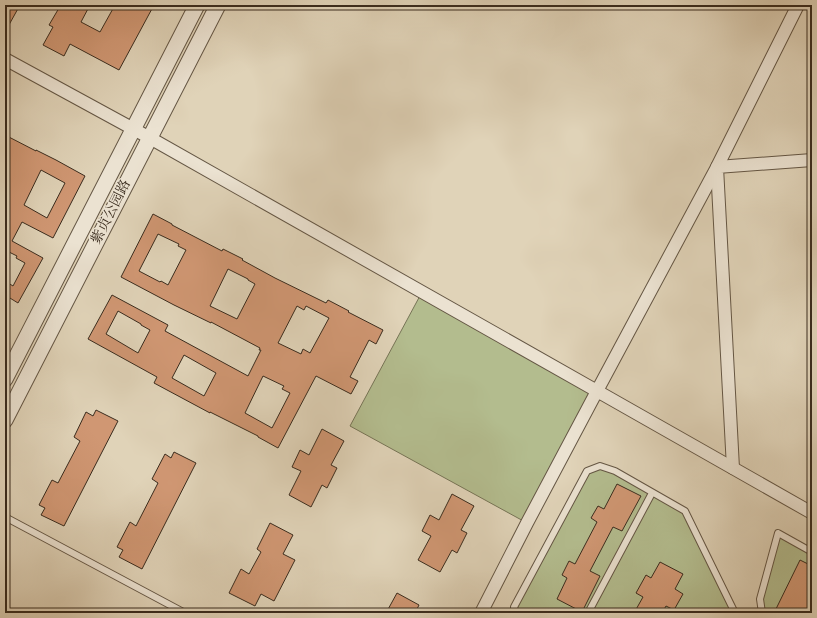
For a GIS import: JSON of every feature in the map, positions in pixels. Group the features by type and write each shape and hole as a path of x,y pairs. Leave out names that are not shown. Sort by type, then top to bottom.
{"street":[{"name":"紫贞公园路","path":"5,379 197,5"},
{"name":"紫贞公园路","path":"5,420 218,5"},
{"path":"481,613 527,522 717,167 798,5"},
{"path":"5,59 150,138 812,513"},
{"path":"717,167 812,160"},
{"path":"717,167 732,468"}],"lane":[{"path":"516,613 514,607 587,471 600,466 616,471 685,511 735,613"},
{"path":"588,613 652,492"},
{"path":"5,518 185,613"},
{"path":"762,613 760,599 778,533 812,552"}],"green space":[{"path":"422,292 597,391 527,523 350,426"},
{"path":"600,466 685,511 735,613 516,613 514,607 587,471"},
{"path":"778,533 812,552 812,613 762,613 760,599"}],"building":[{"path":"5,5 20,5 5,32"},
{"path":"65,5 90,5 81,22 100,32 115,5 154,5 119,70 70,44 64,56 43,45 53,27 49,25 59,8 62,9"},
{"path":"5,135 85,176 53,238 22,222 12,241 43,258 18,303 5,295 5,281 13,286 25,263 16,258 17,256 7,251 5,254","holes":["41,170 65,183 47,218 24,205"]},
{"path":"153,214 222,251 223,249 243,259 242,260 275,278 326,303 328,300 383,330 376,344 369,340 350,377 358,381 351,394 316,376 278,448 258,436 210,413 154,383 157,377 88,339 112,295 168,325 165,331 248,376 261,350 259,350 260,348 121,277","holes":["158,234 179,244 178,246 186,250 168,285 139,271","228,269 255,284 237,319 210,306","297,306 304,310 306,306 329,318 310,353 303,349 301,354 278,343","118,311 150,330 138,353 106,334","184,355 216,373 204,396 172,378","263,376 284,386 282,389 290,393 272,428 245,413"]},
{"path":"96,410 118,421 64,526 41,515 45,508 39,505 52,480 58,483 80,441 74,437 86,412 93,416"},
{"path":"322,429 344,441 331,465 337,468 327,488 322,485 311,507 289,495 301,471 292,467 300,450 309,455"},
{"path":"174,452 196,463 142,569 119,557 123,550 117,547 130,522 136,526 158,483 152,479 165,454 171,458"},
{"path":"617,484 641,496 622,531 613,527 590,571 600,576 582,612 557,599 567,578 562,575 569,561 575,564 597,522 591,518 598,506 604,509"},
{"path":"452,494 474,506 461,530 467,533 457,553 452,550 440,572 418,560 431,536 422,531 430,515 439,520"},
{"path":"270,523 293,535 283,554 295,560 274,601 261,594 255,606 229,593 241,569 249,574 261,552 257,549"},
{"path":"800,560 812,566 812,613 774,613"},
{"path":"660,562 683,574 675,589 683,594 674,610 666,606 662,613 634,613 643,597 636,593 646,575 651,578"},
{"path":"397,593 419,605 415,613 386,613"}]}
